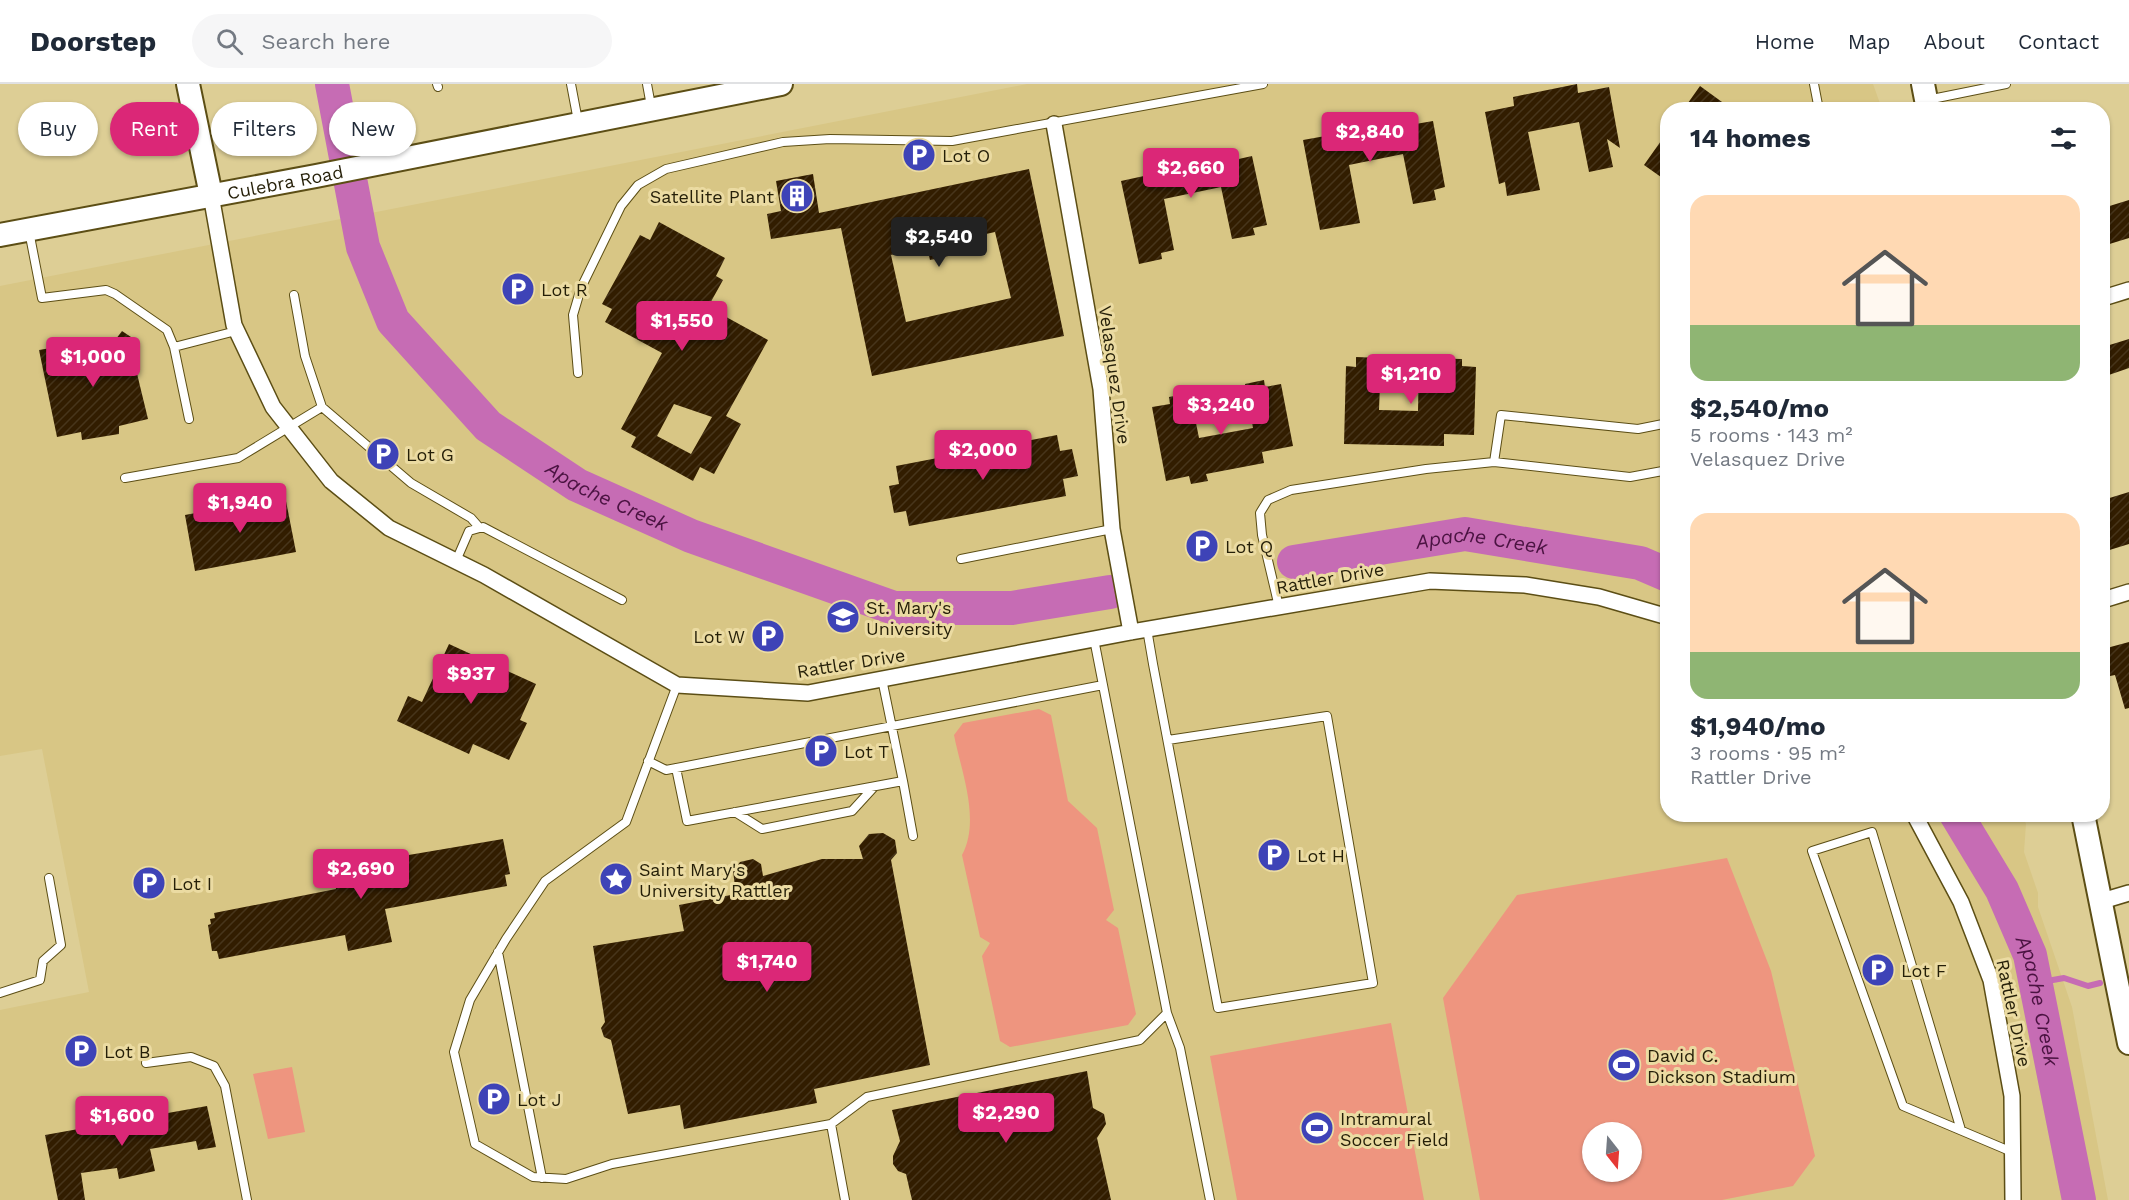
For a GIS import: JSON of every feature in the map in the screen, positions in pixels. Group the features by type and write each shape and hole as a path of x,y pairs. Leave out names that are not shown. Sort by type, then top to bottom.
{"main road":[{"path":"188,84 211,195"},
{"name":"Culebra Road","path":"0,235 316,176 778,84"},
{"path":"2085,822 2129,1043"}],"street":[{"name":"Velasquez Drive","path":"1054,124 1101,389 1112,530 1131,632"},
{"name":"Rattler Drive","path":"211,195 236,331 273,407 331,481 390,528 456,561 677,685 808,693 1131,632 1430,581 1525,585 1599,597 1660,615"},
{"path":"2110,296 2129,290"},
{"path":"2110,598 2129,592"},
{"name":"Rattler Drive","path":"1918,822 1961,902 1991,980 2012,1096 2013,1200"},
{"path":"2102,901 2129,894"}],"lane":[{"path":"571,84 579,124"},
{"path":"646,84 652,110"},
{"path":"578,373 573,315 580,288 621,206 638,185 666,169 783,142 952,141 1263,84"},
{"path":"1814,84 1817,102"},
{"path":"1958,94 1963,84"},
{"path":"1925,98 2006,84"},
{"path":"29,230 42,298 106,290 167,330 174,347 189,419"},
{"path":"294,295 305,356 322,407 411,483 471,518 478,526"},
{"path":"174,347 236,331"},
{"path":"125,478 238,458 322,407"},
{"path":"1494,462 1501,415 1638,429 1660,425"},
{"path":"1279,607 1262,535 1260,513 1268,500 1290,490 1425,469 1494,462 1630,477 1660,471"},
{"path":"456,561 469,531 483,526 622,600"},
{"path":"961,559 1112,530"},
{"path":"1148,629 1168,740 1218,1008 1373,983 1327,716 1168,740"},
{"path":"1094,639 1167,1013 1180,1048 1210,1200"},
{"path":"882,679 913,836"},
{"path":"677,685 626,822 546,881 498,952 470,1000 454,1052 475,1144 533,1177 566,1179 612,1164 831,1124 867,1097 1140,1040 1167,1013"},
{"path":"648,762 666,770 1103,686"},
{"path":"676,768 687,821 903,782"},
{"path":"735,812 762,829 852,811 874,787"},
{"path":"1961,1130 1872,832 1812,851 1903,1106 2012,1152"},
{"path":"0,993 40,980 43,961 60,945 49,878"},
{"path":"498,952 542,1178"},
{"path":"146,1062 192,1057 214,1066 225,1086 247,1200"},
{"path":"831,1124 845,1200"}],"shaded area":[{"name":"St. Mary's University","path":"1027,84 1873,84 1879,102 1660,102 1660,822 2025,822 2024,852 2038,893 2038,907 2072,1007 2108,1200 0,1200 0,1010 89,992 42,749 0,756 0,286"},
{"path":"1039,709 1051,715 1068,801 1097,828 1114,910 1106,920 1118,928 1136,1014 1128,1025 1010,1047 1000,1041 982,956 990,943 980,937 962,855 970,827 970,811 954,735 963,723"},
{"name":"David C. Dickson Stadium","path":"1727,858 1771,971 1815,1156 1793,1186 1722,1200 1480,1200 1443,998 1517,895"},
{"name":"Intramural Soccer Field","path":"1391,1023 1424,1200 1237,1200 1210,1056"},
{"path":"292,1067 305,1132 268,1139 253,1074"}],"building":[{"path":"1577,84 1578,93 1609,87 1620,148 1607,139 1613,167 1589,172 1579,122 1528,132 1540,190 1507,196 1505,182 1499,184 1485,112 1514,106 1513,97"},
{"path":"1700,86 1722,102 1689,102"},
{"path":"1402,113 1404,126 1433,121 1445,187 1434,190 1436,200 1413,204 1403,154 1349,165 1360,223 1320,230 1303,140 1331,135 1330,127"},
{"path":"1660,142 1660,176 1644,165"},
{"path":"1219,151 1221,163 1252,156 1267,225 1253,228 1255,235 1232,239 1221,187 1164,199 1174,250 1161,253 1162,259 1139,264 1121,181 1153,174 1151,165"},
{"path":"1029,169 1064,336 872,376 841,228 771,239 767,214 781,211 776,181 813,174 819,213","holes":["995,232 1011,298 906,322 891,255 927,247 930,260 962,253 959,240"]},
{"path":"2129,200 2129,238 2110,244 2110,206"},
{"path":"659,222 725,258 716,276 723,280 708,307 768,340 726,416 741,424 714,474 700,467 693,481 631,447 636,437 621,429 662,353 605,322 612,309 602,304 640,235 650,240","holes":["674,404 712,417 691,454 657,436"]},
{"path":"122,331 140,343 132,353 148,419 119,426 119,434 82,440 81,432 57,437 39,350 92,341 97,364"},
{"path":"2129,339 2129,368 2110,375 2110,345"},
{"path":"1356,357 1381,358 1379,410 1418,411 1419,358 1462,359 1462,366 1476,367 1474,435 1444,434 1444,446 1344,444 1346,366 1356,367"},
{"path":"1264,380 1265,387 1281,384 1293,446 1262,452 1264,463 1206,474 1208,481 1191,484 1189,476 1166,481 1152,407 1170,404 1169,397 1190,393 1199,438 1253,428 1245,384"},
{"path":"1057,435 1060,451 1072,449 1078,476 1063,479 1066,496 909,526 906,511 894,513 889,486 899,484 896,466"},
{"path":"2129,492 2129,544 2110,550 2110,498"},
{"path":"285,496 296,552 195,571 185,515"},
{"path":"2129,642 2129,708 2125,709 2115,675 2110,676 2110,647"},
{"path":"449,644 536,684 520,720 527,723 509,760 473,744 469,754 397,721 408,696 422,702"},
{"path":"883,833 895,840 897,853 891,860 930,1065 814,1089 817,1103 684,1129 680,1105 628,1114 611,1040 604,1037 601,1028 605,1022 593,946 684,931 679,905 736,894 733,871 740,862 753,859 761,864 763,876 822,859 863,859 859,846 869,834"},
{"path":"503,839 510,874 505,875 507,886 385,909 392,942 348,951 345,935 219,959 217,951 212,951 208,925 211,924 210,919 215,918 214,913 336,889 332,868"},
{"path":"1087,1071 1093,1108 1104,1114 1106,1124 1097,1138 1111,1200 912,1200 906,1174 898,1171 893,1164 893,1156 900,1141 892,1110"},
{"path":"207,1106 216,1147 198,1150 196,1141 150,1149 155,1171 119,1179 117,1168 81,1173 85,1200 58,1200 45,1135"}],"waterway":[{"name":"Apache Creek","path":"332,84 363,247 393,321 488,426 577,485 691,536 894,608 1012,608 1110,592"},
{"name":"Apache Creek","path":"1294,562 1465,534 1640,563 1660,572"},
{"name":"Apache Creek","path":"1961,822 2002,890 2030,955 2079,1200"},
{"path":"2036,983 2064,978 2088,986 2100,983"}],"place":[{"name":"Lot O","path":"919,155"},
{"name":"Satellite Plant","path":"797,196"},
{"name":"Lot R","path":"518,289"},
{"name":"Lot G","path":"383,454"},
{"name":"Lot Q","path":"1202,546"},
{"name":"St. Mary's University","path":"843,617"},
{"name":"Lot W","path":"768,636"},
{"name":"Lot T","path":"821,751"},
{"name":"Lot H","path":"1274,855"},
{"name":"Saint Mary's University Rattler","path":"616,879"},
{"name":"Lot I","path":"149,883"},
{"name":"Lot F","path":"1878,970"},
{"name":"Lot B","path":"81,1051"},
{"name":"David C. Dickson Stadium","path":"1624,1065"},
{"name":"Lot J","path":"494,1099"},
{"name":"Intramural Soccer Field","path":"1317,1128"}]}
